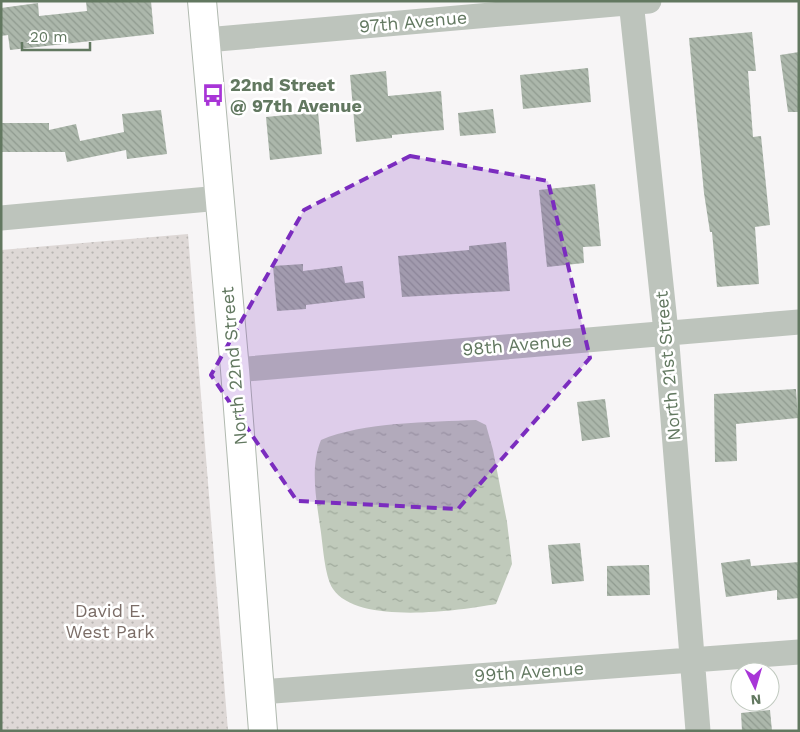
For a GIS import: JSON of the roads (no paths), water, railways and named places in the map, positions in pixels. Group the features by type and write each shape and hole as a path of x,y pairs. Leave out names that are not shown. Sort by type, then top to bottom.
{"street":[{"name":"North 22nd Street","path":"202,1 235,370 263,731"},
{"name":"97th Avenue","path":"206,40 637,2"},
{"name":"North 21st Street","path":"637,2 698,731"},
{"path":"1,218 220,198"},
{"name":"98th Avenue","path":"235,370 799,322"},
{"name":"99th Avenue","path":"260,692 799,652"}],"water":[{"path":"476,420 486,425 493,450 507,522 512,564 496,604 458,610 409,613 363,608 345,600 333,589 324,559 315,482 316,460 321,440 338,434 376,426"}],"place":[{"name":"22nd Street @ 97th Avenue","path":"213,95"}],"park label":[{"name":"David E. West Park","path":"110,621"}]}
